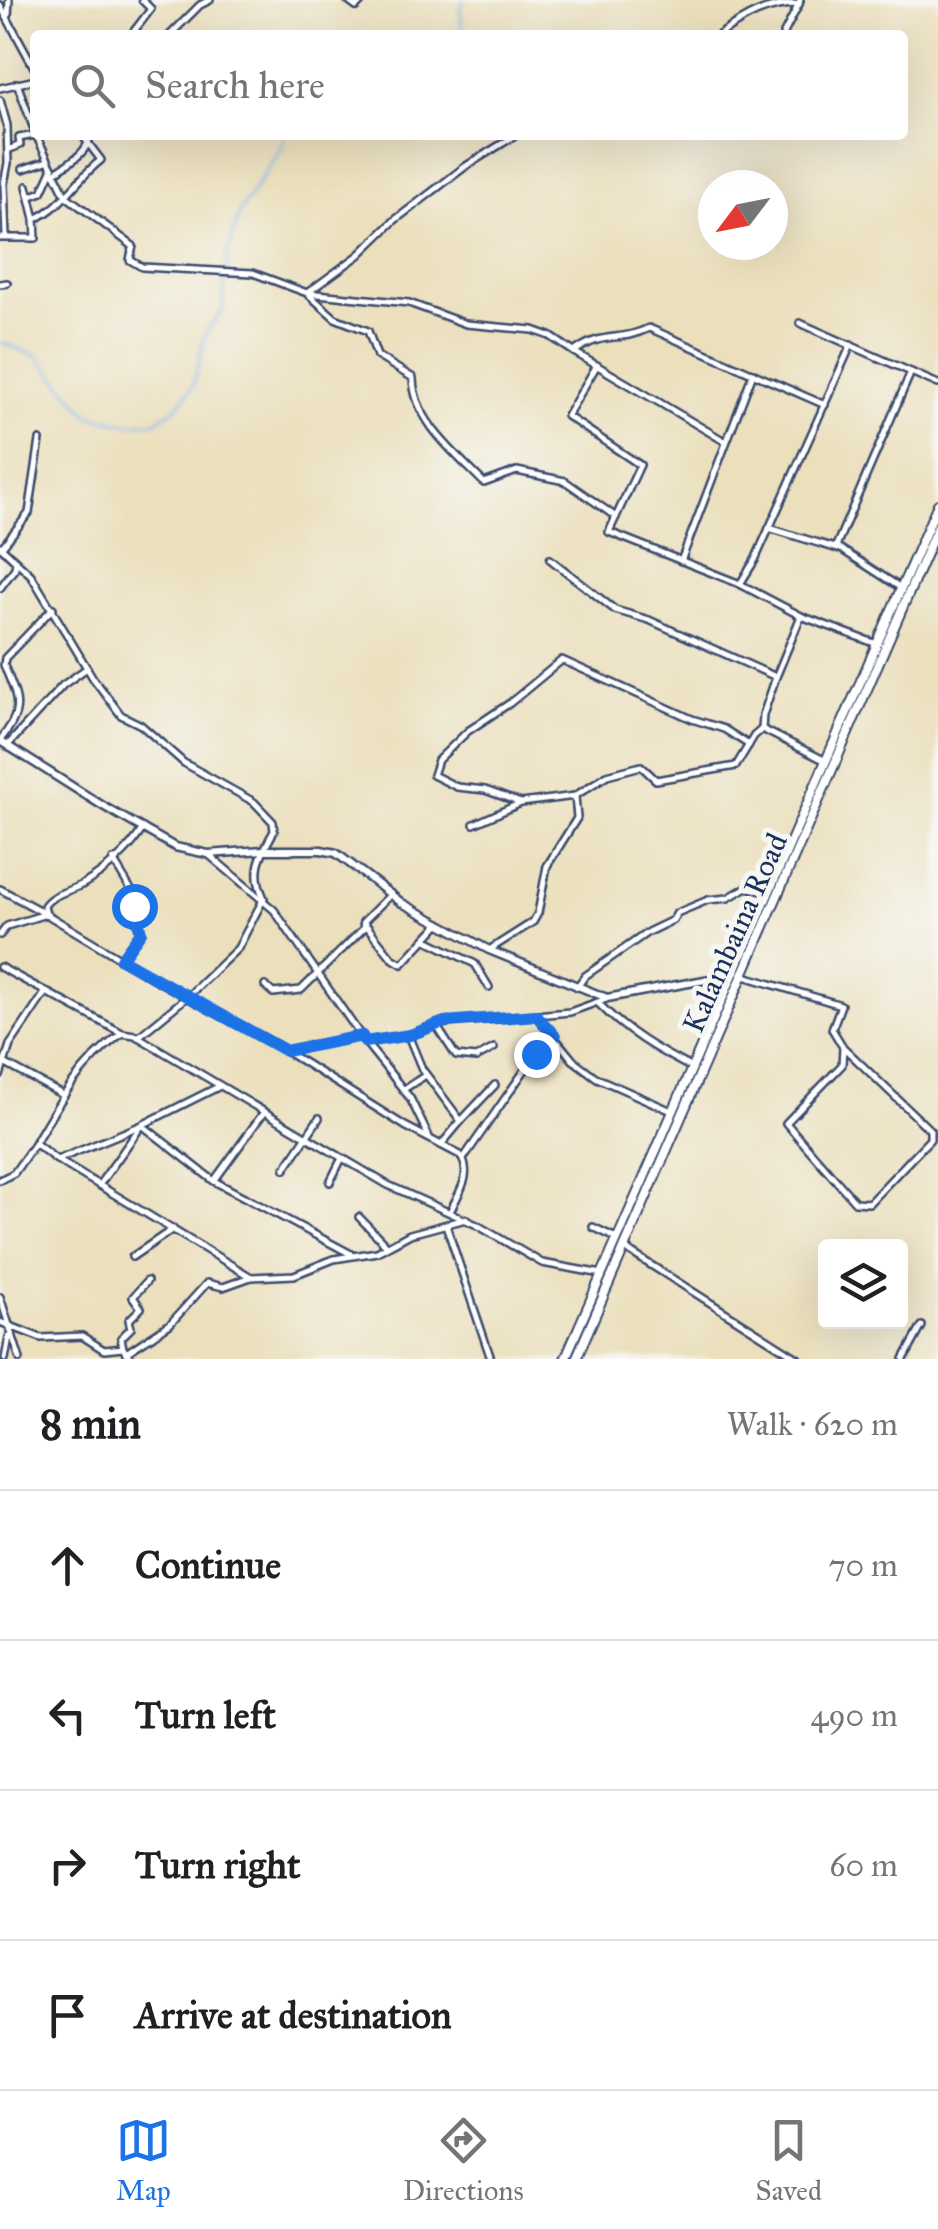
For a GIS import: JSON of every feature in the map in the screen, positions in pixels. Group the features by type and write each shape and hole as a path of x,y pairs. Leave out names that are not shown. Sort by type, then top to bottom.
{"main road":[{"path":"565,1359 602,1274 620,1244 692,1068 737,975 938,504"},
{"name":"Kalambaina Road","path":"576,1359 620,1244 737,975 936,538 938,526"}],"street":[{"path":"8,0 8,19"},
{"path":"135,30 150,9 142,0"},
{"path":"175,30 210,0"},
{"path":"347,0 356,8 363,0"},
{"path":"727,30 776,4 799,2"},
{"path":"785,30 799,2"},
{"path":"1,8 30,60"},
{"path":"3,85 30,81"},
{"path":"17,83 30,120"},
{"path":"0,100 8,150 3,238 36,238 27,186"},
{"path":"8,150 20,146 20,138 30,135"},
{"path":"38,140 66,196 134,246 130,260 142,267 253,273 307,293 409,303 466,324 533,330 726,442"},
{"path":"35,219 55,211 101,160 86,140"},
{"path":"30,196 42,192 53,172 89,140"},
{"path":"307,293 358,255 394,220 506,140"},
{"path":"23,169 47,161"},
{"path":"307,293 335,318 368,332 377,356 413,378 413,391 435,433 484,484 517,471 565,481 616,516"},
{"path":"800,323 938,384"},
{"path":"574,352 593,338 632,336 649,328 824,405"},
{"path":"740,584 851,345"},
{"path":"596,365 567,416 640,465 610,532 740,584 800,616 877,644"},
{"path":"838,549 911,372"},
{"path":"680,560 752,373"},
{"path":"40,440 28,514 1,546 31,576 54,608 120,714 141,725 184,763 254,802 273,822 274,831 263,850 255,879 264,898 320,972 363,1039 404,1089 430,1140"},
{"path":"769,528 838,549 901,588"},
{"path":"550,559 615,610 649,620 776,677"},
{"path":"0,588 16,561"},
{"path":"54,608 6,658 4,665 18,694 14,721 0,740 8,746 174,847 208,854 263,850 336,853 390,894 489,950 607,998"},
{"path":"474,824 521,803 575,796 631,767 641,766 656,780 736,766 762,729 762,715 800,616"},
{"path":"521,803 485,790 457,787 433,775 438,760 468,731 562,660 692,719 724,728 749,745"},
{"path":"8,746 63,685 88,668"},
{"path":"762,729 826,761"},
{"path":"489,950 533,922 547,866 577,818 575,796"},
{"path":"46,914 44,906 48,900 87,882 127,850 143,828"},
{"path":"208,854 264,898"},
{"path":"113,860 133,894 141,932 121,959"},
{"path":"577,987 586,976 690,906 728,898 747,887 769,893"},
{"path":"0,890 286,1051 463,1159 467,1176 450,1212"},
{"path":"390,894 364,922 392,958 402,964 440,923"},
{"path":"138,1037 238,948 264,898"},
{"path":"0,935 11,924 46,914"},
{"path":"266,986 273,994 301,990 366,926"},
{"path":"424,939 475,964 489,987"},
{"path":"0,967 122,1033 138,1037 388,1185 466,1219 542,1263 602,1274"},
{"path":"286,1051 408,1035 436,1025 570,1012 607,998 737,975 841,1004 832,1028 844,1047 930,1130 930,1140 869,1203 855,1202 786,1123 842,1065 844,1047"},
{"path":"0,1076 10,1045 45,993"},
{"path":"598,1004 654,1049 692,1068"},
{"path":"536,1015 573,1060 597,1078 674,1112"},
{"path":"436,1025 456,1056 476,1058 494,1048"},
{"path":"0,1180 14,1173 63,1095 95,1053 122,1033"},
{"path":"408,1035 426,1075 461,1121"},
{"path":"463,1159 536,1054 555,1036"},
{"path":"4,1063 63,1095"},
{"path":"404,1089 426,1075"},
{"path":"441,1145 495,1085"},
{"path":"57,1160 220,1086"},
{"path":"214,1181 264,1112"},
{"path":"285,1169 319,1118"},
{"path":"142,1124 214,1181 354,1256"},
{"path":"99,1185 142,1124"},
{"path":"35,1144 251,1277"},
{"path":"330,1182 342,1158"},
{"path":"359,1217 387,1246"},
{"path":"3,1323 42,1338 82,1336 104,1350 127,1353 170,1324 207,1283 224,1287 251,1277 294,1275 334,1259 376,1252 410,1234 466,1219"},
{"path":"446,1225 491,1359"},
{"path":"593,1227 798,1359"},
{"path":"132,1257 174,1229"},
{"path":"127,1353 121,1338 132,1328 129,1320 141,1308 133,1297 147,1281"},
{"path":"0,1297 3,1323 20,1359"},
{"path":"904,1359 922,1326"},
{"path":"5,1359 10,1334"}],"waterway":[{"path":"462,30 460,8 464,0"},
{"path":"0,342 37,356 90,416 129,424 155,422 177,407 193,386 206,332 222,312 228,252 240,211 284,140"}],"route":[{"path":"134,906 141,932 121,959 286,1051 362,1036 365,1042 384,1040 444,1022 536,1015 555,1036 536,1054"}]}
